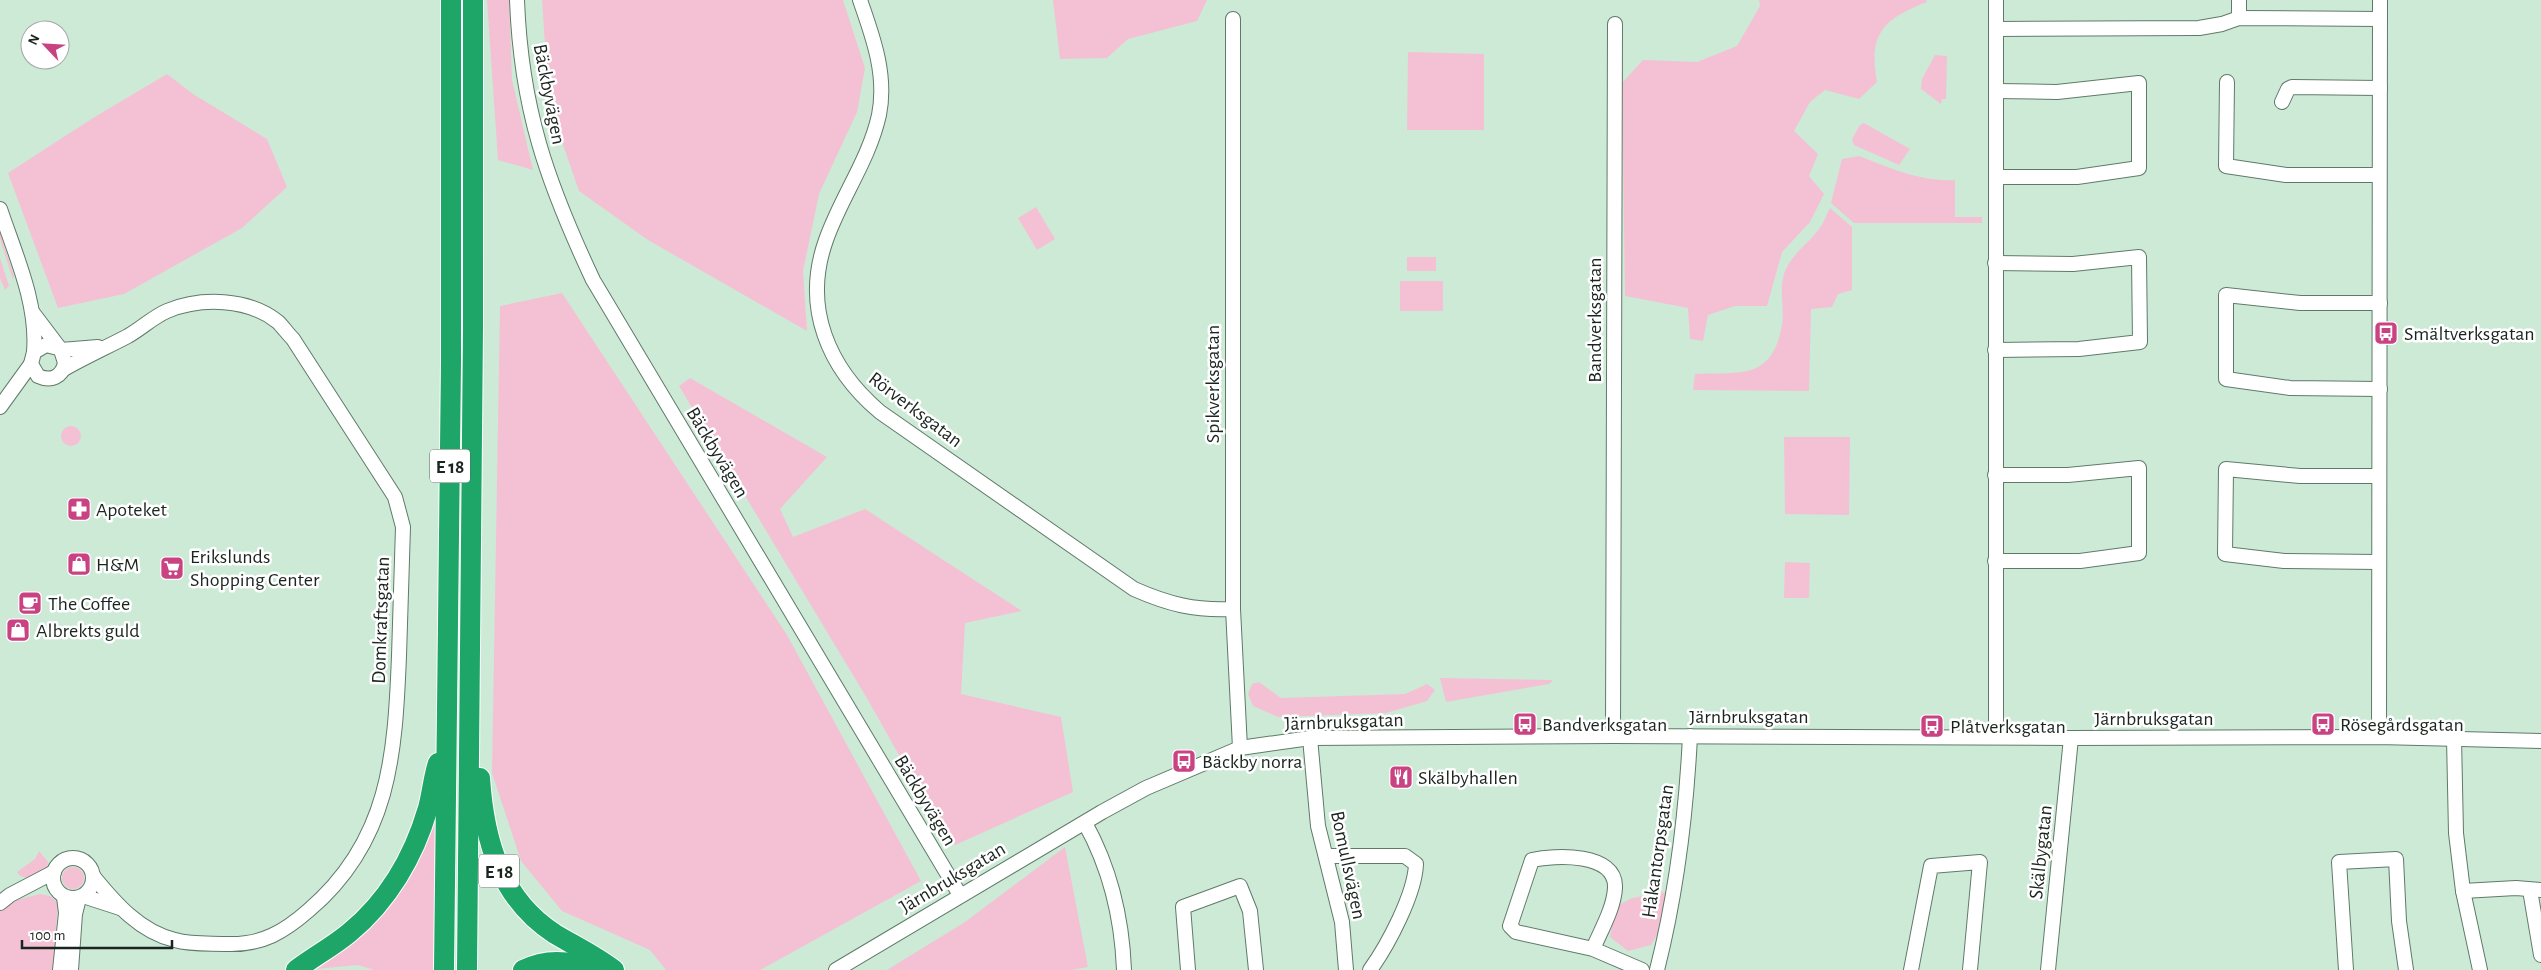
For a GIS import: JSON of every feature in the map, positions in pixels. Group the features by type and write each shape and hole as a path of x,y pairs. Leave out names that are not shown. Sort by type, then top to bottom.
{"highway":[{"name":"E 18","path":"444,970 451,372 451,0"},
{"name":"E 18","path":"467,970 473,0"},
{"name":"E 18","path":"469,720 478,733 481,786 488,840 504,881 521,905 542,925 614,970"},
{"name":"E 18","path":"296,970 356,927 376,906 394,882 418,837 428,808 437,765 447,744"},
{"path":"523,970 552,962 573,963 594,970"}],"street":[{"name":"Bäckbyvägen","path":"517,0 519,45 535,134 548,177 593,280 960,895"},
{"name":"Rörverksgatan","path":"860,0 878,55 881,84 879,113 872,140 826,240 817,279 816,296 820,320 831,353 841,371 853,388 886,417 1134,589 1174,605 1205,610 1232,609"},
{"path":"1996,0 1996,737"},
{"path":"2239,0 2239,18"},
{"path":"2379,737 2380,0"},
{"path":"1997,29 2198,28 2222,24 2239,18 2380,19"},
{"name":"Spikverksgatan","path":"1233,19 1232,609 1240,748"},
{"name":"Bandverksgatan","path":"1613,736 1615,24"},
{"path":"2226,82 2226,166 2286,175 2379,175"},
{"path":"1996,177 2077,177 2139,168 2139,83 2057,92 1997,91"},
{"path":"2282,102 2288,89 2292,87 2380,88"},
{"path":"0,209 34,313 60,349 65,363 64,369 58,376 50,379 34,364 34,313"},
{"path":"1995,263 2073,264 2139,257 2140,342 2079,349 1995,350"},
{"path":"2380,303 2300,302 2226,295 2226,379 2290,388 2380,389"},
{"name":"Domkraftsgatan","path":"64,369 167,312 193,304 215,302 236,304 270,317 278,322 293,339 395,497 403,528 396,729 390,772 380,806 368,834 351,863 316,904 279,934 263,941 243,945 175,940 164,937 120,909 81,897"},
{"path":"1,406 34,364 46,345 60,349"},
{"name":"Domkraftsgatan","path":"60,349 107,345"},
{"path":"1995,475 2068,475 2139,468 2139,553 2080,561 1995,561"},
{"path":"2379,476 2300,476 2226,469 2226,554 2284,561 2379,562"},
{"name":"Järnbruksgatan","path":"836,970 960,895 1146,788 1240,748 1310,738 1613,736 2379,737 2541,741"},
{"name":"Håkantorpsgatan","path":"1657,970 1677,879 1684,831 1690,736"},
{"name":"Bomullsvägen","path":"1310,738 1318,826 1342,922 1346,970"},
{"name":"Skälbygatan","path":"2048,970 2071,738"},
{"path":"2454,738 2456,833 2463,891 2480,970"},
{"path":"1085,823 1102,855 1116,905 1124,970"},
{"path":"1326,856 1405,856 1416,864 1413,880 1394,931 1370,970"},
{"path":"1593,949 1614,896 1616,885 1613,876 1604,865 1587,860 1555,856 1532,860 1510,926 1516,932 1593,949 1642,970"},
{"path":"0,904 10,895 54,872 62,861 75,858 89,865 94,876 90,889 81,897 75,914 71,970"},
{"path":"2346,970 2339,862 2396,859 2399,922 2406,970"},
{"path":"1911,970 1931,866 1980,862 1970,970"},
{"path":"54,872 54,884 63,895 66,913 60,970"},
{"name":"Domkraftsgatan","path":"94,876 120,909"},
{"path":"30,886 63,895 81,897"},
{"path":"1188,970 1183,907 1240,886 1250,912 1256,970"},
{"path":"2463,891 2516,888 2536,890 2541,955"}],"shaded area":[{"path":"487,0 509,0 512,80 533,170 498,160"},
{"path":"542,0 843,0 865,68 857,112 819,194 803,271 807,331 648,240 579,191 549,104"},
{"path":"1053,0 1207,0 1197,21 1128,39 1107,58 1060,59"},
{"path":"1759,0 1926,0 1927,2 1899,15 1882,30 1877,40 1875,52 1877,82 1859,99 1825,90 1810,102 1794,131 1818,154 1809,176 1824,194 1810,222 1782,252 1767,306 1735,306 1708,315 1703,341 1690,339 1688,308 1625,296 1622,83 1643,60 1697,62 1737,46 1760,6"},
{"path":"1408,52 1484,54 1484,130 1407,130"},
{"path":"1935,55 1947,56 1946,99 1942,99 1941,104 1921,89 1922,79"},
{"path":"167,74 193,94 267,139 287,187 242,228 124,294 58,308 8,173 93,118"},
{"path":"1864,123 1910,149 1899,165 1854,145 1852,139 1860,125"},
{"path":"1859,156 1894,169 1930,179 1955,180 1955,217 1982,217 1982,223 1854,223 1831,203 1842,159"},
{"path":"1036,207 1055,239 1037,250 1018,218"},
{"path":"1830,208 1852,227 1852,290 1838,294 1832,307 1811,309 1809,391 1693,390 1695,374 1752,370 1771,356 1778,342 1782,324 1782,285 1785,271 1796,254 1821,227"},
{"path":"0,232 14,276 13,280 0,239"},
{"path":"1407,257 1436,257 1436,271 1407,271"},
{"path":"0,258 9,286 5,290 0,278"},
{"path":"1400,281 1443,281 1443,311 1400,311"},
{"path":"562,293 787,635 921,881 760,970 666,970 650,950 562,911 521,861 492,773 500,306"},
{"path":"690,378 827,457 780,509 793,537 865,509 1022,611 965,623 961,694 1061,717 1073,792 955,845 932,814 868,700 679,386"},
{"path":"71,426 78,429 81,436 78,443 71,446 64,443 61,436 64,429"},
{"path":"1784,437 1850,437 1849,515 1785,514"},
{"path":"1785,562 1810,563 1809,598 1784,598"},
{"path":"1440,678 1553,680 1549,684 1446,702"},
{"path":"1259,682 1281,698 1405,694 1427,684 1435,690 1427,701 1386,713 1278,717 1253,706 1248,694 1252,684"},
{"path":"438,802 435,970 374,970 358,965 305,970 346,944"},
{"path":"1065,847 1088,967 1072,970 887,970 965,922"},
{"path":"39,851 48,862 47,870 27,878 20,876 17,872 35,859"},
{"path":"73,867 81,870 84,878 81,886 73,889 65,886 62,878 65,870"},
{"path":"1666,892 1662,926 1651,945 1628,951 1610,937 1615,907 1632,898"},
{"path":"40,894 50,896 58,903 53,970 0,970 0,911 17,900"}],"place":[{"name":"Smältverksgatan","path":"2386,333"},
{"name":"Apoteket","path":"79,509"},
{"name":"H&M","path":"79,564"},
{"name":"Erikslunds Shopping Center","path":"172,568"},
{"name":"The Coffee","path":"30,603"},
{"name":"Albrekts guld","path":"18,630"},
{"name":"Bandverksgatan","path":"1525,724"},
{"name":"Rösegårdsgatan","path":"2323,724"},
{"name":"Plåtverksgatan","path":"1932,726"},
{"name":"Bäckby norra","path":"1184,761"},
{"name":"Skälbyhallen","path":"1401,777"}]}
